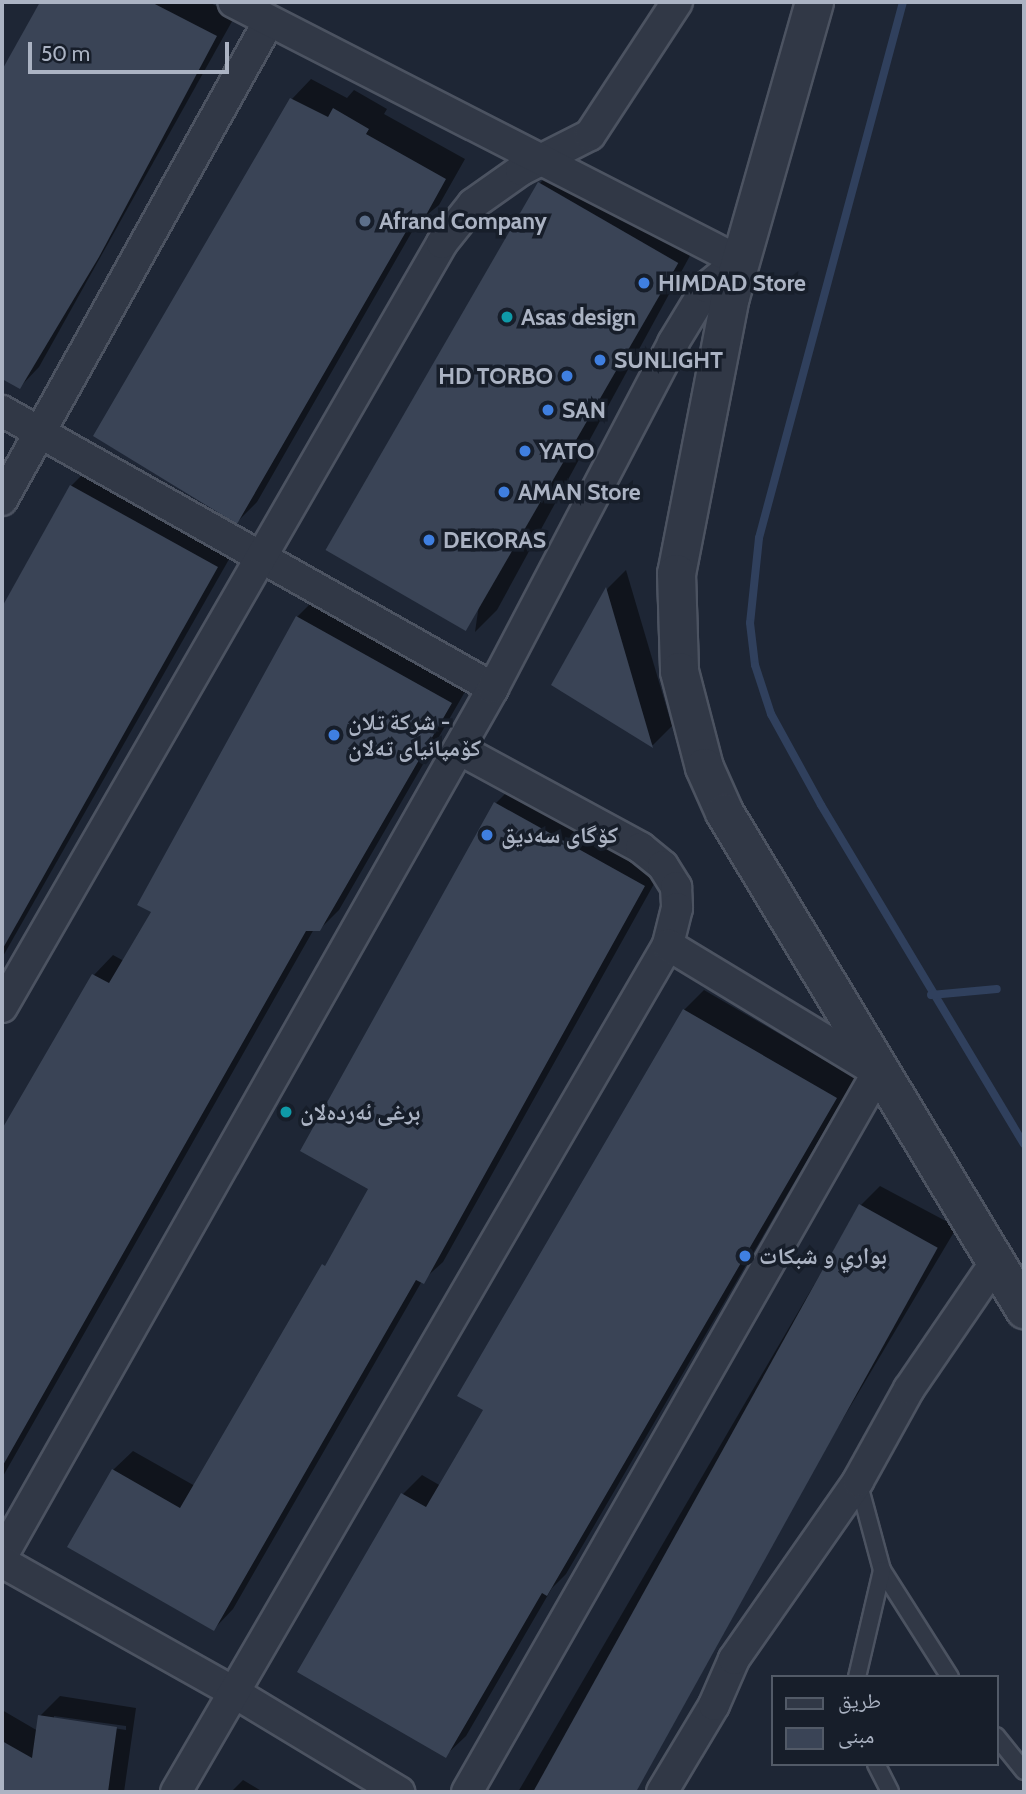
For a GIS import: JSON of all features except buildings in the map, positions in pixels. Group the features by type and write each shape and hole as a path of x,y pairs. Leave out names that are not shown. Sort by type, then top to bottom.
{"street":[{"path":"233,2 537,162 739,261"},
{"path":"2,1007 442,243 472,204 537,162 590,135 677,2"},
{"path":"814,2 739,261 676,573 679,671 704,767 724,812 878,1072 1024,1309"},
{"path":"2,500 269,21"},
{"path":"2,1556 493,688 673,342 708,287 739,261"},
{"path":"2,411 493,688"},
{"path":"176,1792 668,945 677,908 676,887 663,866 641,848 459,749"},
{"path":"668,945 878,1072"},
{"path":"467,1792 878,1072"},
{"path":"662,1792 714,1705 734,1659 858,1480 909,1389 995,1263"},
{"path":"2,1562 235,1693 399,1792"}],"lane":[{"path":"858,1480 881,1570 949,1675"},
{"path":"857,1675 881,1570"},
{"path":"998,1738 1024,1771"},
{"path":"877,1766 890,1792"}],"waterway":[{"path":"903,2 759,538 750,623 755,665 771,714 821,805 1024,1144"},
{"path":"931,995 997,989"}],"place":[{"name":"Afrand Company","path":"365,221"},
{"name":"HIMDAD Store","path":"644,283"},
{"name":"Asas design","path":"507,317"},
{"name":"SUNLIGHT","path":"600,360"},
{"name":"HD TORBO","path":"567,376"},
{"name":"SAN","path":"548,410"},
{"name":"YATO","path":"525,451"},
{"name":"AMAN Store","path":"504,492"},
{"name":"DEKORAS","path":"429,540"},
{"name":"شركة تلان - کۆمپانیای تەلان","path":"334,735"},
{"name":"کۆگای سەدیق","path":"487,835"},
{"name":"برغی ئەردەلان","path":"286,1112"},
{"name":"بواري و شبكات","path":"745,1256"}]}
